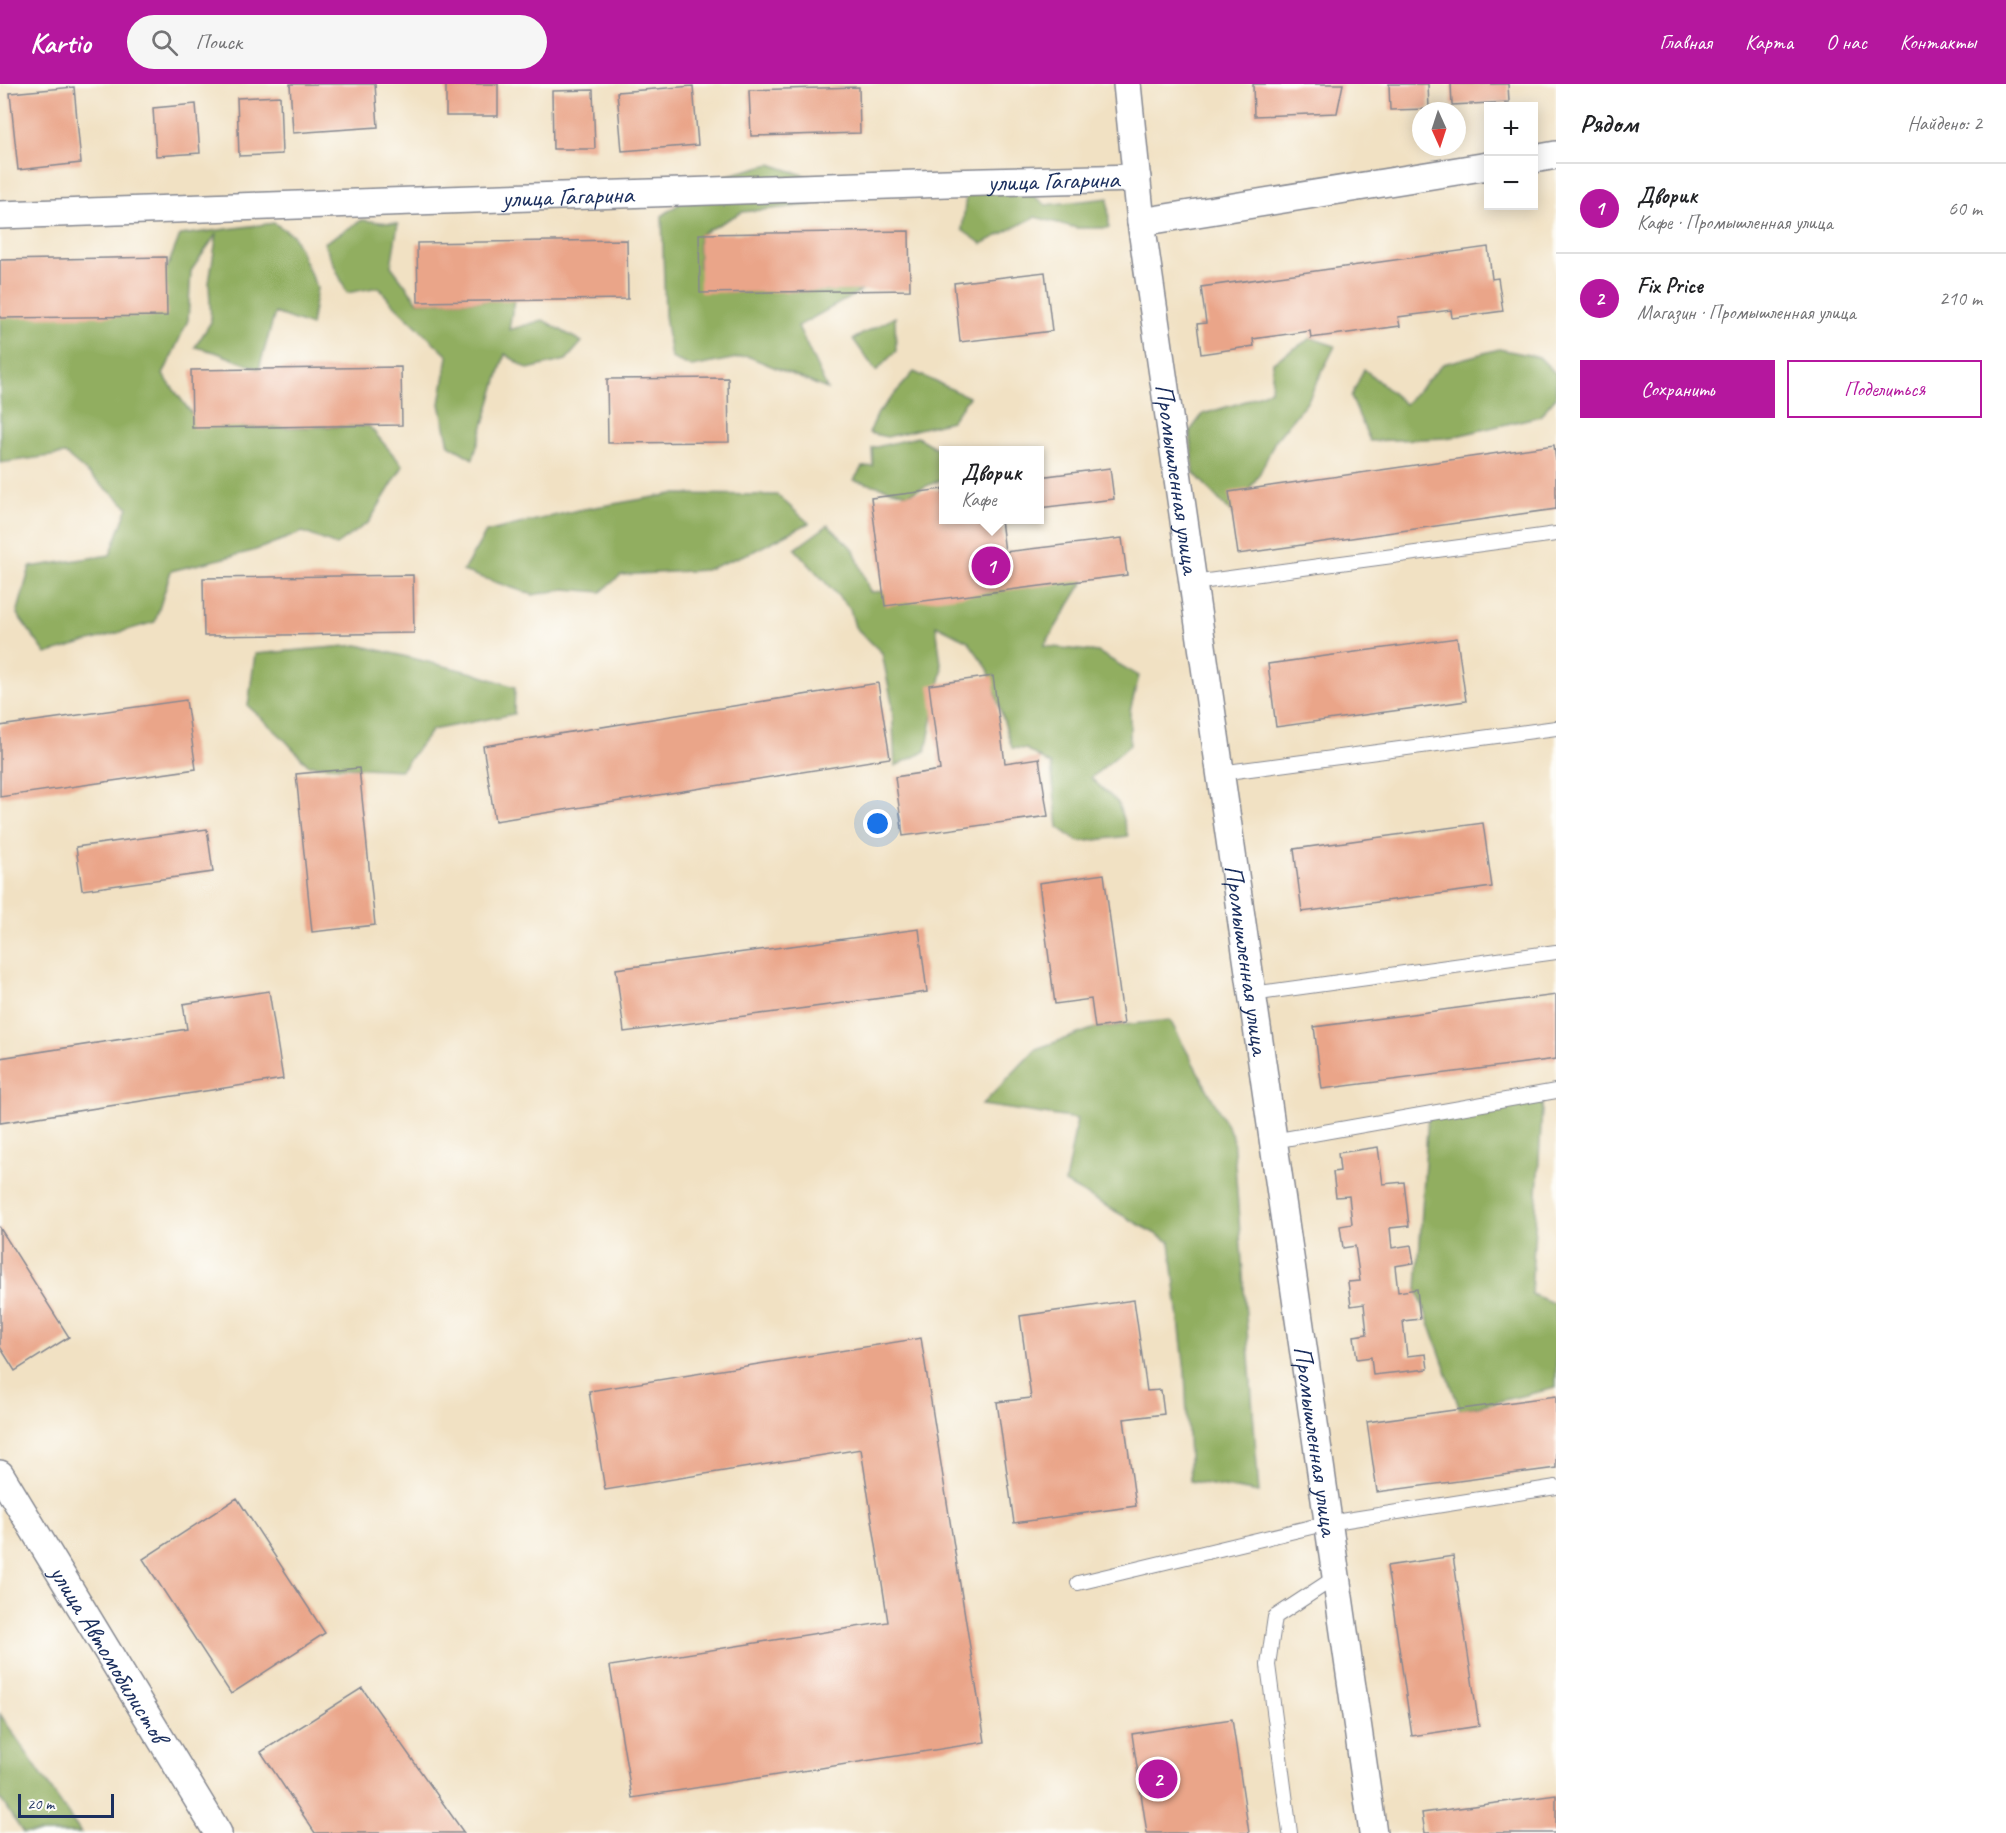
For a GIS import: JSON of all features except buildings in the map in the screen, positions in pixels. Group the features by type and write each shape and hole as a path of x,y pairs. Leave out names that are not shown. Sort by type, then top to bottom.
{"street":[{"name":"Промышленная улица","path":"1126,84 1142,222 1372,1833"},
{"path":"1538,158 1556,155"},
{"name":"улица Гагарина","path":"1142,222 1484,167"},
{"name":"улица Гагарина","path":"0,215 1137,178"},
{"name":"улица Автомобилистов","path":"0,1474 218,1833"}],"lane":[{"path":"1193,583 1556,534"},
{"path":"1220,772 1556,728"},
{"path":"1252,994 1556,952"},
{"path":"1273,1141 1556,1091"},
{"path":"1078,1583 1328,1523 1556,1487"},
{"path":"1290,1833 1268,1665 1275,1617 1336,1577"}],"green space":[{"path":"770,164 840,187 810,205 742,212 699,235 699,267 726,292 863,290 798,326 827,389 747,356 692,367 671,358 665,315 662,216 714,179"},
{"path":"1013,181 1046,205 1108,198 1109,228 1077,228 1035,217 982,244 962,230 966,196"},
{"path":"362,220 398,224 391,266 418,302 514,300 509,330 543,320 582,342 566,360 528,369 505,354 473,459 449,445 440,404 448,356 389,300 379,287 347,293 324,243"},
{"path":"274,223 293,235 317,288 311,326 275,313 259,369 195,347 211,322 209,283 217,233 191,271 188,320 163,375 192,414 247,428 369,426 403,466 369,522 336,545 303,532 253,551 171,571 155,622 46,654 17,614 30,567 110,555 128,507 65,454 0,463 0,317 153,304 180,235"},
{"path":"895,317 896,351 876,371 853,339"},
{"path":"1311,338 1335,346 1308,400 1275,441 1260,473 1233,515 1194,473 1190,431 1203,414 1240,403 1271,390 1273,362"},
{"path":"1499,349 1539,357 1556,374 1556,397 1540,416 1448,438 1370,441 1351,397 1364,369 1405,404 1443,364"},
{"path":"914,372 969,397 951,421 887,437 869,433 878,413"},
{"path":"917,437 939,450 939,481 908,494 854,480 862,467 873,466 872,448"},
{"path":"672,494 777,495 809,523 754,551 706,570 621,575 601,592 565,589 533,595 463,571 486,532 578,510"},
{"path":"828,525 854,550 870,592 932,589 1096,562 1044,646 1098,652 1139,676 1130,711 1130,745 1091,778 1118,803 1128,836 1079,842 1058,827 1051,765 1026,749 1012,748 988,669 968,641 936,625 942,671 926,751 895,766 892,703 882,653 855,627 850,609 795,549"},
{"path":"358,645 473,673 515,687 514,714 432,730 401,770 308,765 248,706 255,654"},
{"path":"1170,1020 1233,1137 1259,1493 1190,1481 1185,1372 1170,1242 1065,1183 1077,1119 982,1105 1036,1049 1095,1028"},
{"path":"1543,1093 1531,1294 1556,1304 1556,1388 1460,1410 1417,1289 1428,1113"},
{"path":"0,1714 81,1833 23,1833 0,1798"}],"place":[{"name":"Дворик","path":"991,566"},
{"name":"Fix Price","path":"1158,1779"}]}
